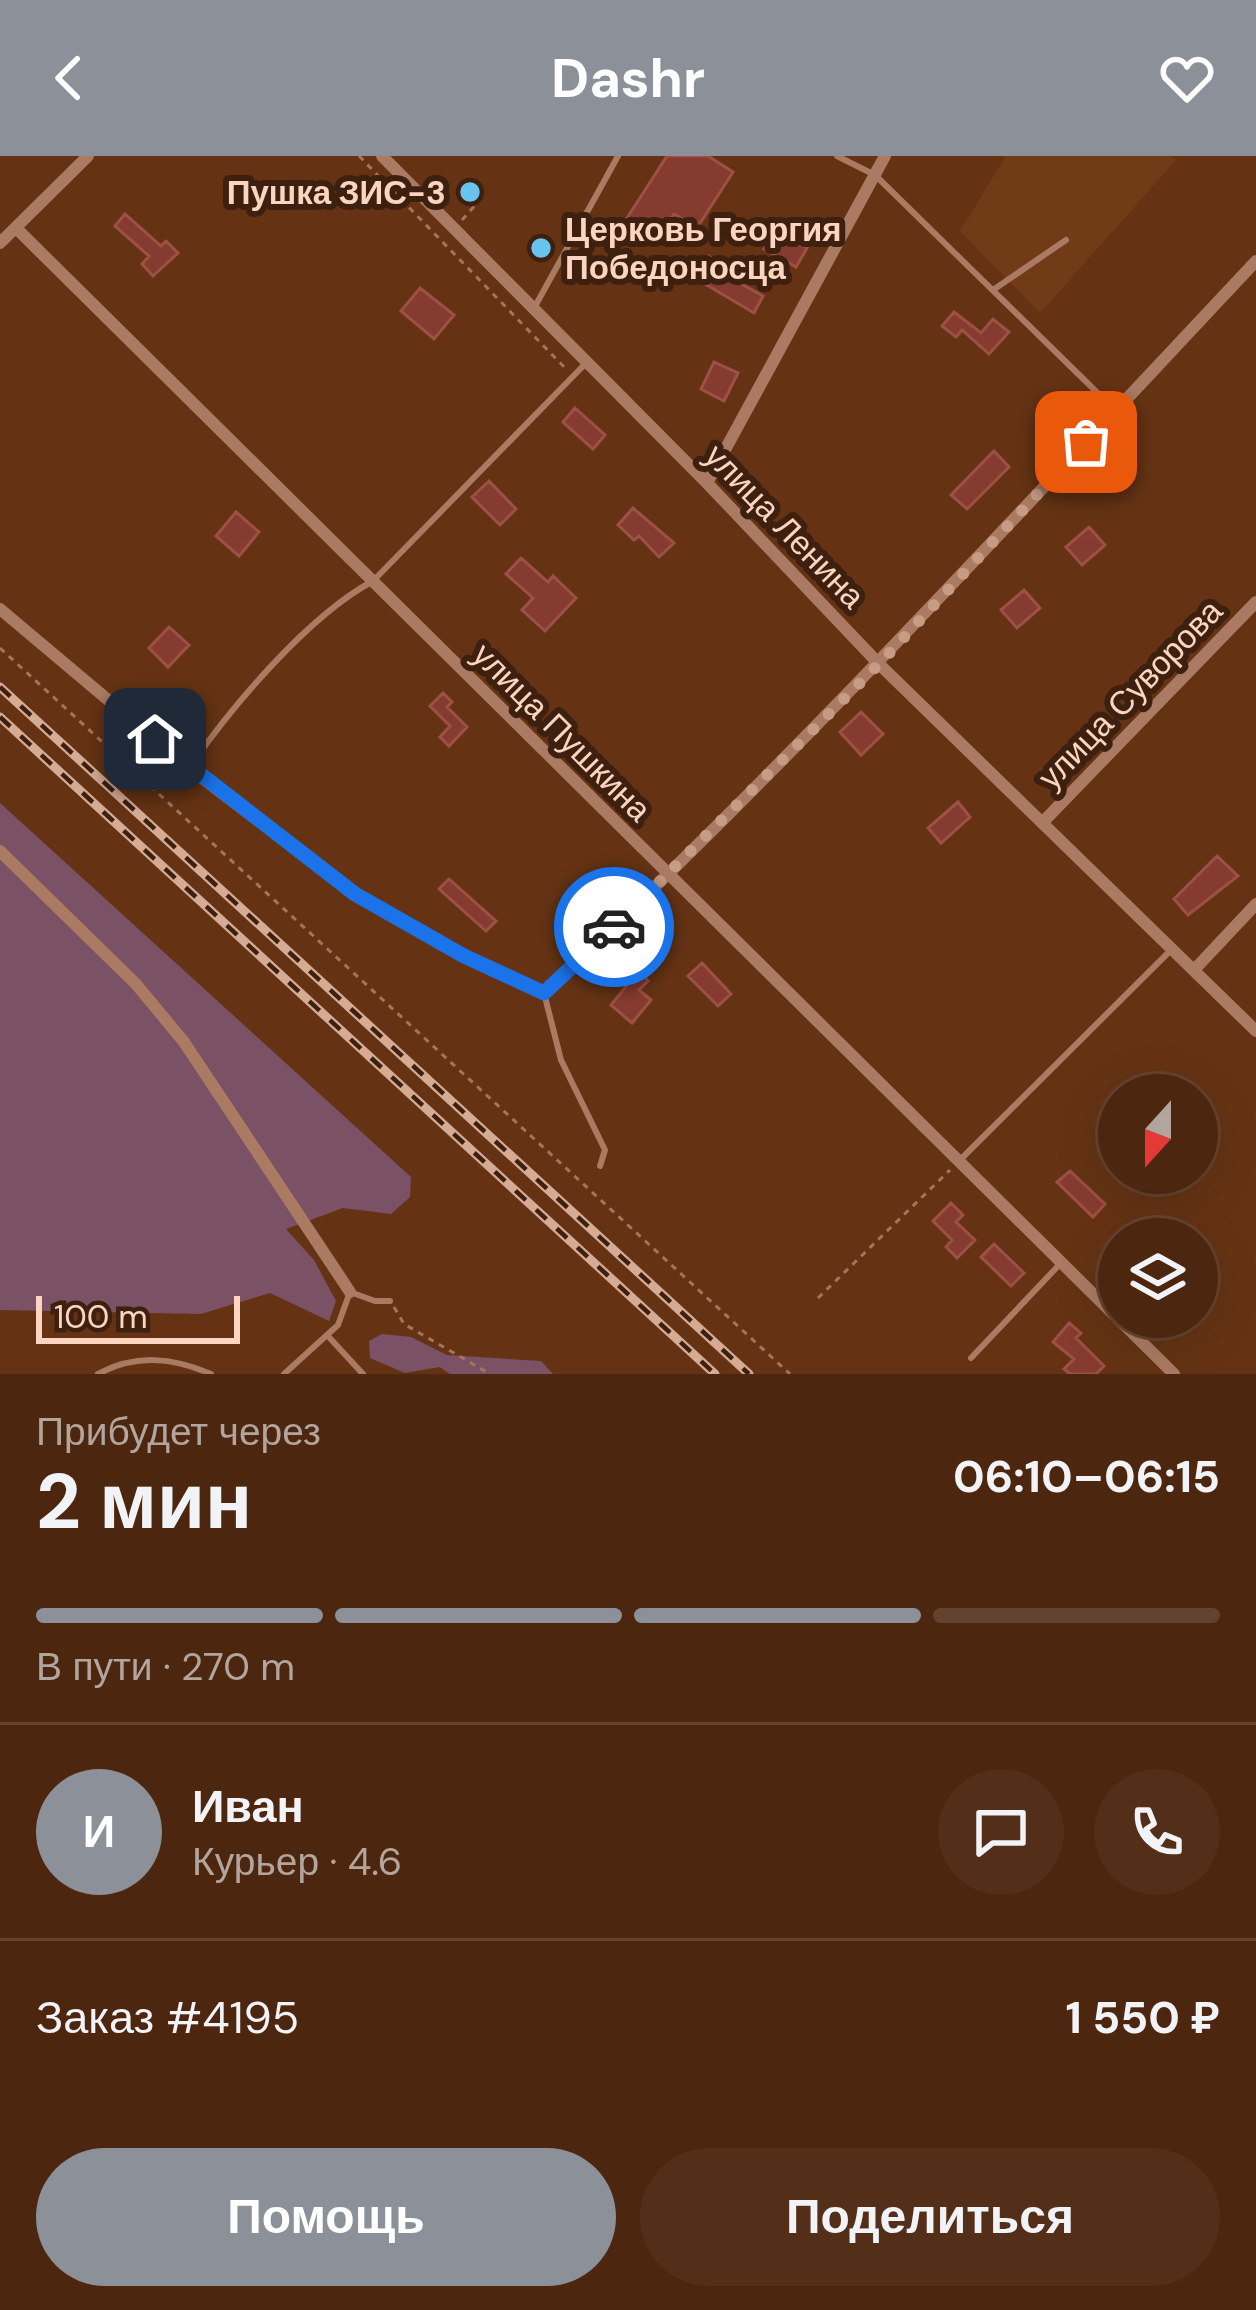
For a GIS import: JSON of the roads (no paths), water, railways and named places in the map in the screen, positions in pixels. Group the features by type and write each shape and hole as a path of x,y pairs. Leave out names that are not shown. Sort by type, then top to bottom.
{"street":[{"path":"0,243 88,156"},
{"name":"улица Ленина","path":"382,156 707,483 879,664 1256,1031"},
{"path":"707,483 885,156"},
{"name":"улица Пушкина","path":"16,228 1174,1374"},
{"path":"0,609 189,768 355,894 464,956 544,993 668,877 879,664 1256,261"},
{"name":"улица Суворова","path":"1042,823 1256,602"},
{"path":"0,851 136,984 184,1042 350,1292"},
{"path":"1194,970 1256,904"}],"lane":[{"path":"533,310 618,156"},
{"path":"837,156 875,175 1115,410"},
{"path":"993,290 1066,240"},
{"path":"189,768 223,718 344,597 373,581 587,362"},
{"path":"959,1162 1172,950"},
{"path":"544,993 561,1060 604,1150 600,1166"},
{"path":"970,1358 1061,1262"},
{"path":"284,1374 338,1325 350,1292 375,1301 390,1300"},
{"path":"327,1335 363,1374"},
{"path":"98,1374 118,1363 158,1358 211,1374"}],"railway":[{"path":"0,687 749,1374"},
{"path":"0,717 715,1374"}],"place":[{"name":"Пушка ЗИС-3","path":"470,192"},
{"name":"Церковь Георгия Победоносца","path":"541,248"}]}
